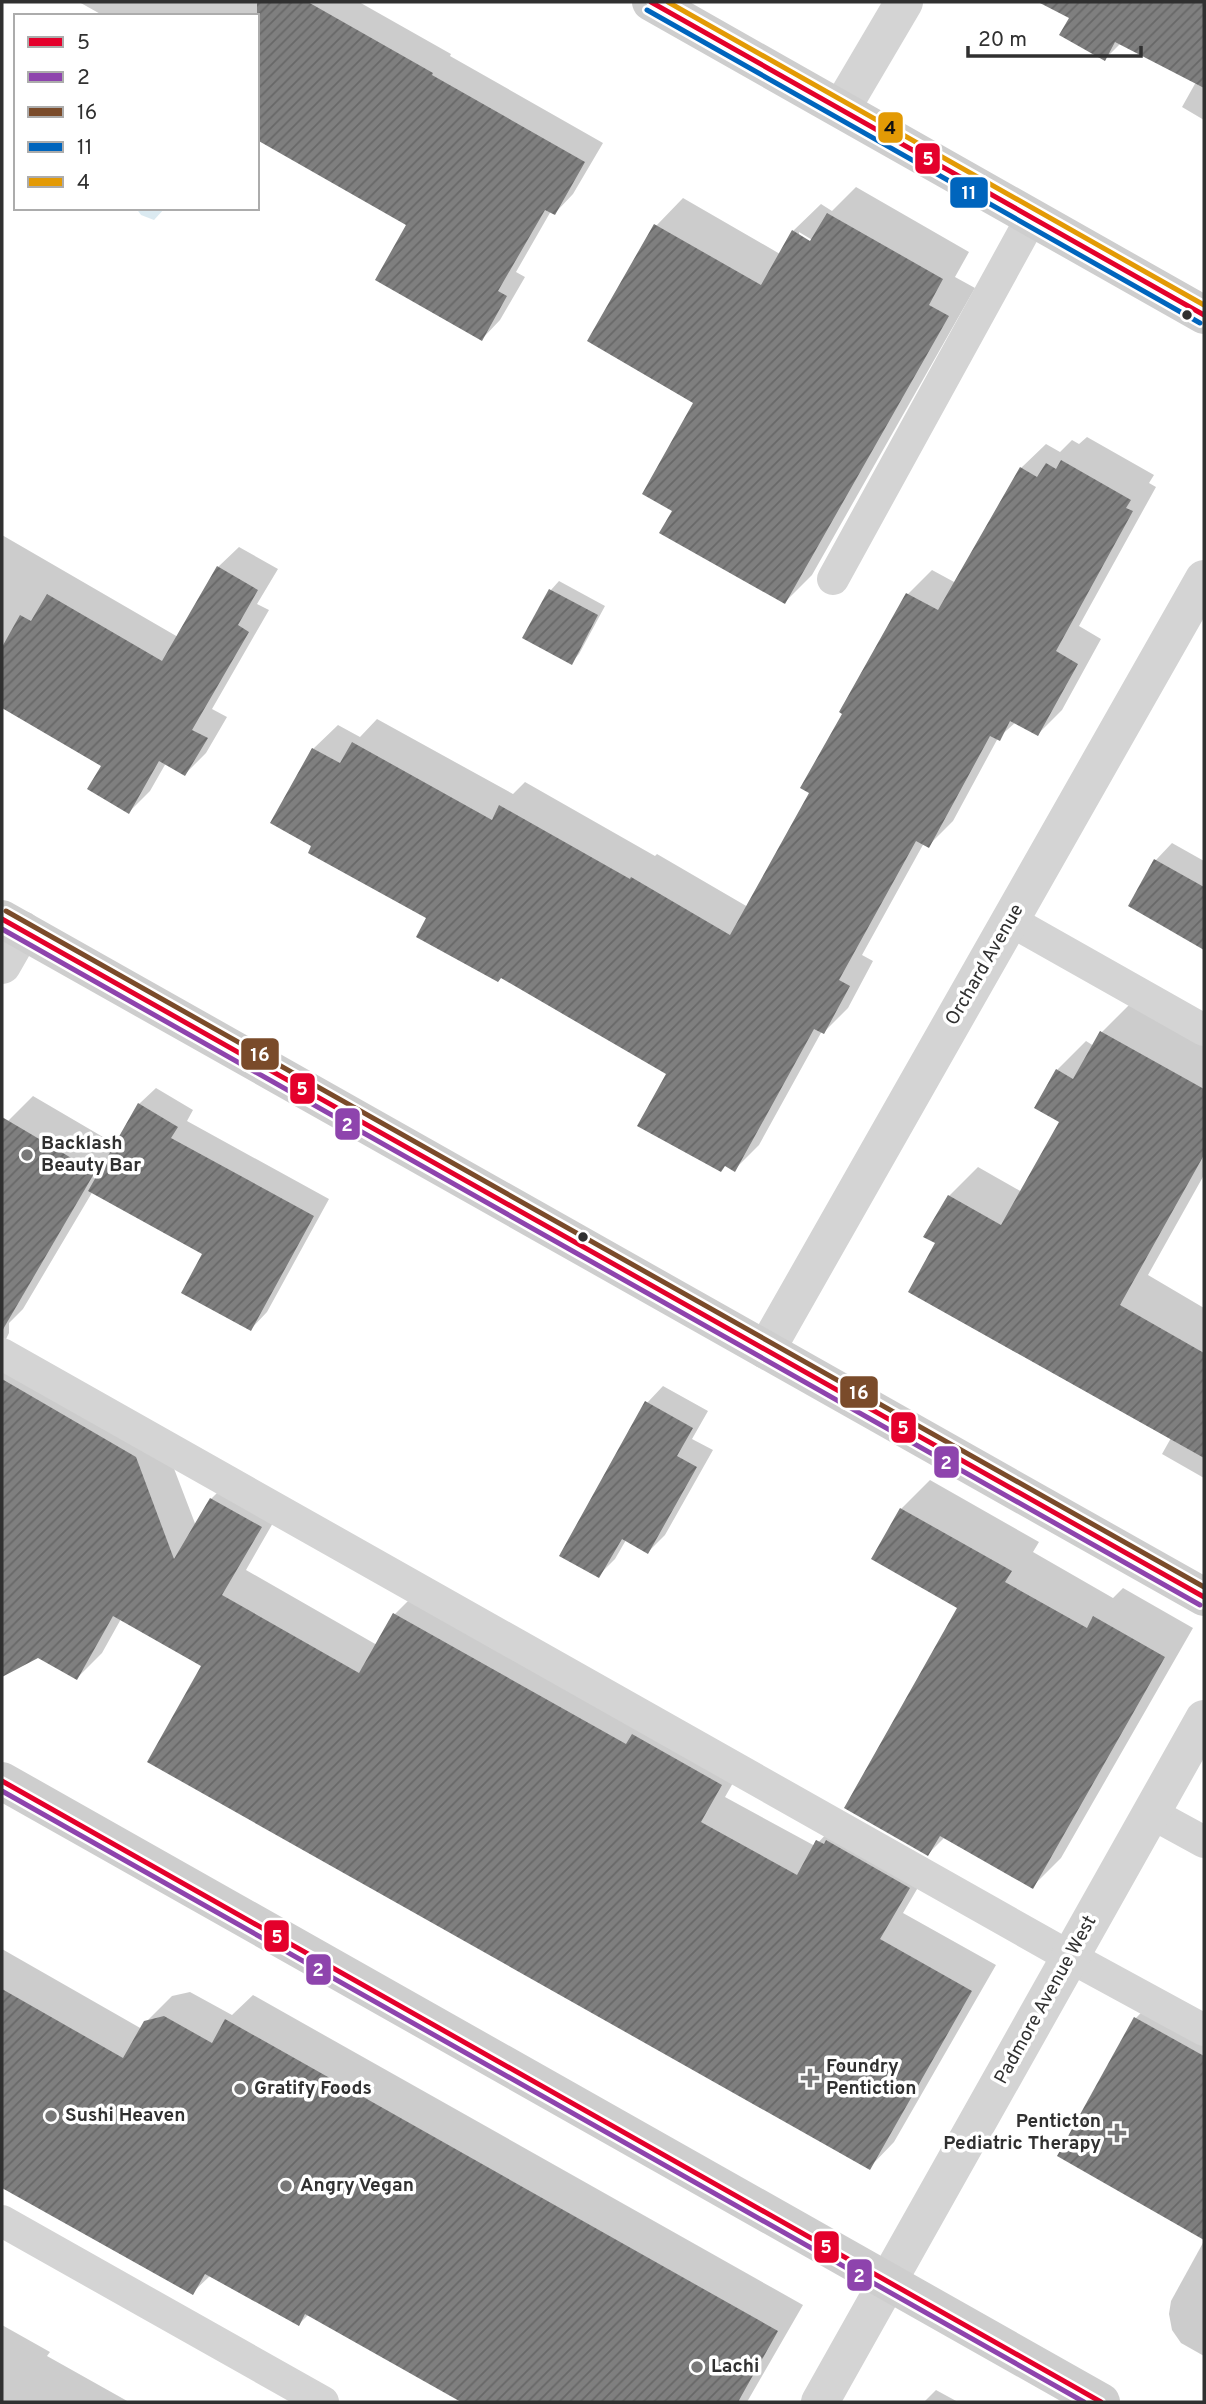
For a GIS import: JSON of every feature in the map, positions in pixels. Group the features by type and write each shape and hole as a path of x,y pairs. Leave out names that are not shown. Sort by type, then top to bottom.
{"main road":[{"path":"650,2 1204,315"},
{"path":"12,925 1204,1597"},
{"path":"2,1781 1101,2402"}],"street":[{"path":"841,109 904,2"},
{"name":"Orchard Avenue","path":"766,1350 1204,579"},
{"path":"2,965 12,925"},
{"name":"Padmore Avenue West","path":"820,2402 1204,1718"}],"lane":[{"path":"833,579 1032,217"},
{"path":"1011,920 1204,1030"},
{"path":"2,1354 1204,2030"},
{"path":"1151,1813 1204,1842"},
{"path":"2,2221 323,2402"}],"water":[{"path":"137,210 163,210 154,220 141,215"}],"building":[{"path":"257,2 308,2 585,162 555,215 545,210 498,291 507,296 482,341 375,280 406,225 259,141"},
{"path":"1038,2 1204,2 1204,88 1115,42 1105,61 1059,35 1069,18"},
{"path":"827,213 943,279 929,305 949,316 785,604 659,533 672,511 642,494 693,403 587,341 654,224 761,285 792,230 810,241"},
{"path":"1061,460 1131,500 1126,508 1133,511 1056,651 1078,664 1038,736 1010,721 1000,741 990,736 929,848 916,841 839,980 850,986 824,1034 814,1029 735,1172 725,1166 721,1172 637,1126 666,1074 501,978 498,982 416,937 426,918 308,853 311,846 270,823 312,748 340,763 352,742 492,820 499,805 730,935 809,793 800,788 906,593 938,610 1020,467 1037,477 1046,463 1056,469"},
{"path":"217,566 258,590 238,625 249,632 192,730 208,738 185,776 159,761 129,814 87,789 101,766 2,708 2,647 20,615 31,621 47,594 162,661"},
{"path":"549,589 598,615 572,665 522,638"},
{"path":"1154,859 1204,887 1204,950 1128,906"},
{"path":"1100,1031 1204,1089 1204,1155 1120,1305 1204,1353 1204,1458 908,1292 935,1243 923,1237 948,1195 1001,1225 1059,1122 1034,1108 1056,1069 1073,1079"},
{"path":"138,1103 178,1127 171,1138 314,1216 251,1331 181,1293 202,1254 88,1191"},
{"path":"2,1117 95,1172 2,1331"},
{"path":"2,1379 136,1457 174,1559 210,1498 262,1527 222,1595 359,1673 393,1613 626,1744 632,1734 722,1785 701,1822 797,1875 816,1840 824,1844 826,1840 910,1888 880,1939 972,1991 870,2170 147,1762 201,1666 113,1616 77,1680 38,1658 2,1677"},
{"path":"645,1401 693,1428 677,1456 697,1467 648,1554 622,1539 599,1578 559,1556"},
{"path":"900,1508 1012,1571 1005,1582 1087,1628 1093,1616 1165,1657 1033,1889 940,1836 928,1856 844,1808 957,1608 871,1559"},
{"path":"2,1989 123,2058 144,2021 164,2016 212,2043 225,2019 778,2331 738,2402 461,2402 305,2314 299,2326 205,2274 193,2295 2,2188"},
{"path":"1134,2017 1204,2056 1204,2240 1057,2156"}],"transit line":[{"name":"5","path":"651,2 1204,315"},
{"name":"4","path":"668,2 1204,305"},
{"name":"11","path":"647,10 1200,323"},
{"name":"16","path":"6,911 1204,1587"},
{"name":"5","path":"2,919 1204,1597"},
{"name":"2","path":"2,929 1200,1605"},
{"name":"5","path":"2,1781 1101,2402"},
{"name":"2","path":"2,1791 1084,2402"}],"place":[{"name":"Backlash Beauty Bar","path":"27,1155"},
{"name":"Foundry Pentiction","path":"810,2078"},
{"name":"Gratify Foods","path":"240,2089"},
{"name":"Sushi Heaven","path":"51,2116"},
{"name":"Penticton Pediatric Therapy","path":"1117,2133"},
{"name":"Angry Vegan","path":"286,2186"},
{"name":"Lachi","path":"697,2367"}]}
